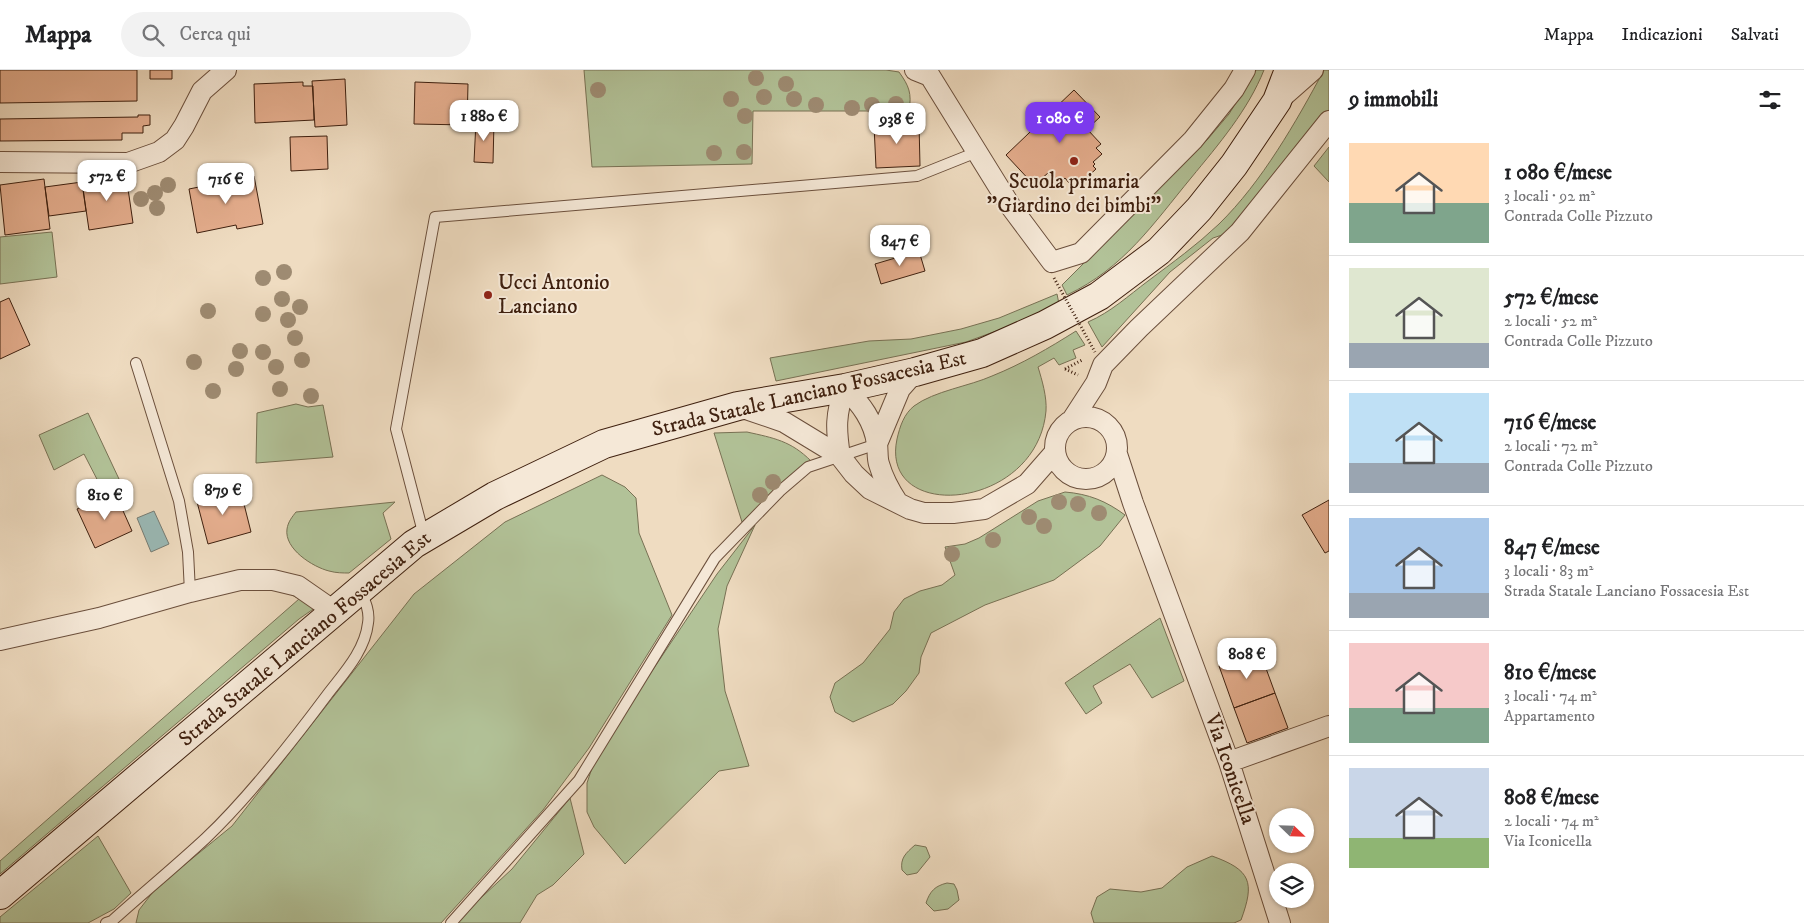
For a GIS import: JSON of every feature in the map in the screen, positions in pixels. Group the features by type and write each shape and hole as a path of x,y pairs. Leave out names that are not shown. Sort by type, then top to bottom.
{"main road":[{"name":"Strada Statale Lanciano Fossacesia Est","path":"0,895 414,544 495,496 604,444 738,406 844,388 915,372 982,353 1045,325 1099,296 1159,251 1199,209 1234,166 1277,102 1289,70"}],"street":[{"path":"0,162 128,163 159,152 175,140 202,91 226,70"},
{"path":"924,72 977,152 1011,208 1052,262 1081,253 1194,140 1234,89 1245,70"},
{"path":"1277,102 1313,70"},
{"path":"1072,420 1096,383 1103,365 1138,328 1240,232 1329,121"},
{"path":"878,444 900,389 915,372"},
{"path":"1096,383 1105,423 1115,436 1117,454 1114,462 1107,471 1099,476 1088,479 1077,478 1060,466 1055,452 1057,435 1063,426 1072,420 1089,416 1105,423"},
{"path":"840,456 836,428 838,406 844,388 859,403 871,420 878,444 878,463 898,503"},
{"path":"738,406 784,422 840,456 854,474 870,489 917,511 936,514 984,509 1027,484 1068,473"},
{"path":"1027,484 1055,452"},
{"name":"Via Iconicella","path":"1117,454 1133,503 1229,762 1280,923"},
{"path":"1099,476 1133,503"},
{"path":"0,640 99,618 240,580 273,580 298,586 334,611"},
{"path":"1229,762 1329,726"}],"lane":[{"path":"424,537 396,428 435,217 917,176 977,152"},
{"path":"136,363 179,501 188,552 190,592"},
{"path":"451,923 579,780 715,558 780,491 808,467 878,444"},
{"path":"106,923 112,921 207,837 279,756 317,709 351,663 363,643 368,622 367,604 360,589"}],"path":[{"path":"1054,278 1095,352"}],"green space":[{"path":"584,70 886,70 899,72 909,90 910,105 909,111 753,111 752,164 592,167"},
{"path":"1256,70 1264,70 1241,113 1150,228 1136,244 1105,272 1067,295 1062,285 1207,140 1229,114"},
{"path":"1324,70 1329,70 1329,110 1268,189 1231,232 1213,238 1170,272 1102,347 1088,322 1112,309 1184,254 1211,232 1235,207 1250,190 1277,151"},
{"path":"1329,147 1329,182 1314,166"},
{"path":"52,232 57,277 0,284 0,237"},
{"path":"1057,294 1059,304 1010,326 966,342 776,381 770,358 869,341 911,339 961,329 999,318"},
{"path":"1076,331 1085,345 1073,350 1076,358 1059,365 1054,358 1038,367 1045,394 1046,411 1036,444 1016,470 990,486 961,494 934,494 911,485 898,466 897,439 903,421 914,406 932,396 983,380 1014,366"},
{"path":"296,404 308,407 323,405 333,457 256,463 257,413"},
{"path":"88,413 119,479 101,487 84,454 54,470 39,435"},
{"path":"747,432 789,445 804,454 811,461 742,522 714,433"},
{"path":"602,475 625,487 636,498 639,533 672,615 589,748 543,810 441,923 136,923 139,910 156,888 232,826 414,594 505,522"},
{"path":"1065,492 1082,494 1097,499 1125,515 1100,546 1054,580 985,605 931,633 921,657 919,673 906,691 893,704 853,722 835,712 830,697 835,683 863,663 890,629 894,612 904,599 920,591 942,585 955,575 945,547 965,544 979,538 1038,501"},
{"path":"395,502 383,513 391,539 349,573 337,573 315,566 295,550 287,536 288,524 296,512"},
{"path":"755,525 727,586 718,629 725,691 749,766 719,771 625,864 594,827 587,812 587,783 594,762 613,729 717,574"},
{"path":"274,585 319,605 299,619 0,874 0,861 299,599"},
{"path":"1160,618 1184,681 1152,698 1130,664 1093,686 1102,703 1086,714 1065,683"},
{"path":"570,798 584,854 553,885 537,895 520,923 458,923 469,909 512,869"},
{"path":"98,836 131,893 114,909 88,923 0,923 0,917"},
{"path":"915,845 926,847 930,857 917,873 907,875 902,870 902,862 906,853"},
{"path":"1212,856 1235,867 1242,872 1246,879 1248,896 1241,920 1234,923 1094,923 1091,913 1097,897 1110,889 1141,892 1162,888 1187,867"},
{"path":"947,883 954,884 959,900 948,909 934,911 926,903 931,892"}],"water":[{"path":"154,511 169,544 151,552 137,518"}],"building":[{"path":"0,70 137,70 137,101 0,103"},
{"path":"150,70 172,70 172,79 150,79"},
{"path":"345,79 347,125 315,127 312,81"},
{"path":"303,82 303,86 313,86 314,120 255,123 254,84"},
{"path":"415,82 468,84 467,125 414,124"},
{"path":"1074,90 1100,117 1087,129 1101,144 1096,148 1102,154 1093,162 1095,164 1093,166 1096,169 1083,181 1076,177 1069,183 1065,178 1058,184 1048,173 1034,185 1006,155"},
{"path":"138,115 150,115 150,125 143,126 143,133 122,133 122,140 0,141 0,119 138,117"},
{"path":"476,121 494,122 493,163 474,162"},
{"path":"919,123 920,166 876,168 874,125"},
{"path":"327,136 328,169 291,171 290,137"},
{"path":"126,175 133,223 89,230 82,182"},
{"path":"254,176 263,224 237,229 236,225 197,233 189,189"},
{"path":"44,179 50,229 5,235 0,185"},
{"path":"82,182 86,211 49,216 45,187"},
{"path":"919,251 925,271 881,284 875,264"},
{"path":"9,298 30,345 0,359 0,302"},
{"path":"230,489 234,502 243,500 251,532 208,544 196,498"},
{"path":"116,495 132,531 95,548 77,509 97,500 99,503"},
{"path":"1329,500 1329,551 1325,553 1302,515"},
{"path":"1260,652 1275,693 1234,708 1219,666"},
{"path":"1275,693 1288,728 1247,743 1234,708"}],"place":[{"name":"Scuola primaria \"Giardino dei bimbi\"","path":"1074,161"},
{"name":"Ucci Antonio Lanciano","path":"488,295"}]}
